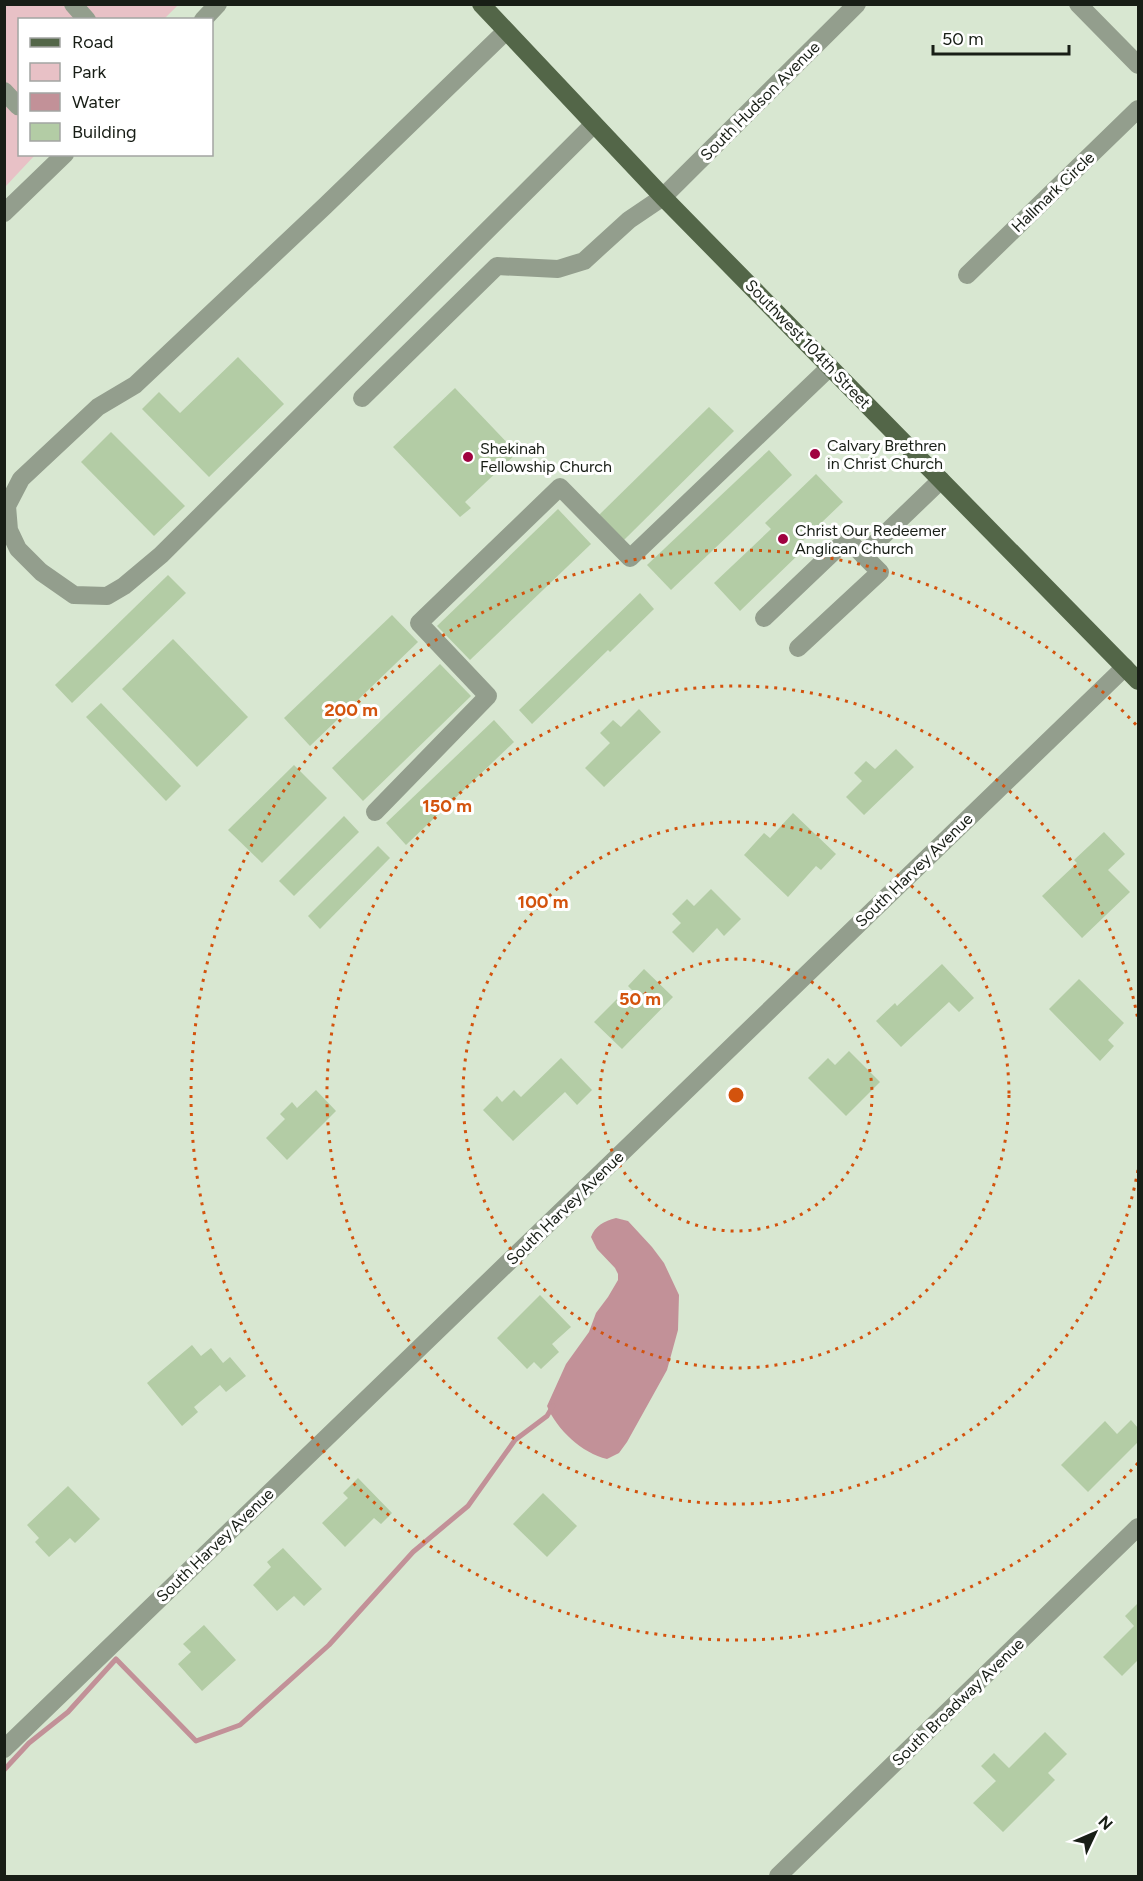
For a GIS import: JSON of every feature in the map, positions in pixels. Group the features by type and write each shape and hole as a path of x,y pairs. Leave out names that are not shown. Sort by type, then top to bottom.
{"main road":[{"name":"Southwest 104th Street","path":"481,4 663,197 1138,681"}],"street":[{"path":"73,4 85,18"},
{"path":"205,18 218,4"},
{"name":"South Hudson Avenue","path":"362,398 497,267 558,269 584,261 629,220 663,197 857,4"},
{"path":"1078,4 1138,65"},
{"path":"506,31 135,385 98,407 21,479 7,506 9,530 18,549 41,573 74,595 107,596 124,586 161,555 594,124"},
{"path":"4,92 18,106"},
{"name":"Hallmark Circle","path":"967,275 1138,109"},
{"path":"4,213 63,156"},
{"path":"375,812 488,696 418,623 560,487 587,501 630,558 830,367"},
{"path":"863,555 940,480"},
{"path":"764,618 847,539 880,572 798,648"},
{"name":"South Harvey Avenue","path":"4,1749 1125,667"},
{"name":"South Broadway Avenue","path":"778,1876 1138,1527"}],"green space":[{"path":"5,5 178,5 165,18 18,18 18,156 34,156 5,187"}],"water":[{"path":"616,1218 628,1221 664,1263 679,1295 678,1330 667,1370 627,1442 619,1453 607,1459 588,1452 571,1439 557,1424 547,1406 566,1364 589,1332 596,1313 618,1280 615,1268 597,1249 591,1237 600,1224"}],"building":[{"path":"238,357 284,404 209,477 142,409 159,392 180,413"},
{"path":"455,388 517,453 465,502 471,508 460,517 393,447"},
{"path":"709,407 734,431 624,540 599,515"},
{"path":"111,432 185,506 154,536 81,462"},
{"path":"769,450 792,475 671,590 647,565"},
{"name":"Christ Our Redeemer Anglican Church","path":"816,474 843,502 794,549 799,554 740,611 714,583 771,529 765,523"},
{"path":"558,509 591,544 470,660 437,626"},
{"path":"168,575 186,593 72,703 55,685"},
{"path":"640,593 654,609 532,724 519,710"},
{"path":"392,615 418,642 310,746 284,718"},
{"path":"173,639 248,717 197,767 122,689"},
{"path":"440,664 471,696 363,801 332,768"},
{"path":"101,703 181,786 166,801 86,717"},
{"path":"639,709 661,732 604,787 585,768 610,743 600,733 613,720 621,727"},
{"path":"494,720 514,742 406,845 386,823"},
{"path":"896,749 914,767 864,815 846,797 862,781 854,773 866,761 875,769"},
{"path":"294,765 327,798 262,863 228,830"},
{"path":"793,813 836,854 821,870 816,866 788,897 744,855 764,833 770,838"},
{"path":"344,816 359,832 294,896 279,881"},
{"path":"1104,832 1125,854 1108,870 1130,892 1082,938 1042,896 1077,863 1074,860"},
{"path":"378,846 390,858 320,929 308,916"},
{"path":"711,889 741,919 724,936 717,928 693,953 672,932 681,923 672,914 687,899 694,906"},
{"path":"942,964 974,998 959,1012 949,1002 901,1047 876,1021 895,1003 897,1006"},
{"path":"644,969 673,997 622,1049 594,1022 620,996 626,1002 635,993 628,986"},
{"path":"1079,979 1124,1023 1108,1040 1114,1046 1100,1061 1049,1009"},
{"path":"849,1051 880,1082 846,1116 808,1078 828,1058 835,1065"},
{"path":"561,1058 592,1090 577,1105 565,1092 513,1141 483,1110 497,1096 502,1102 514,1090 521,1097"},
{"path":"316,1090 336,1111 287,1160 266,1138 285,1119 280,1114 292,1102 297,1108"},
{"path":"540,1295 571,1327 552,1344 559,1352 541,1369 534,1362 527,1369 497,1338"},
{"path":"192,1345 201,1356 211,1348 223,1363 230,1357 246,1376 226,1392 220,1385 194,1407 198,1412 182,1426 147,1383"},
{"path":"1131,1420 1138,1428 1138,1442 1088,1492 1061,1465 1105,1421 1117,1434"},
{"path":"358,1478 392,1513 381,1524 374,1518 345,1547 322,1523 348,1498 343,1493"},
{"path":"68,1486 100,1519 75,1543 70,1538 49,1557 35,1542 39,1538 27,1525"},
{"path":"543,1493 577,1526 547,1557 513,1524"},
{"path":"283,1548 322,1589 304,1606 294,1596 277,1611 253,1585 271,1567 267,1562"},
{"path":"1138,1603 1138,1660 1122,1676 1103,1657 1134,1626 1125,1616"},
{"path":"204,1625 236,1660 202,1691 178,1664 191,1652 183,1644"},
{"path":"1045,1732 1067,1754 1048,1773 1055,1780 1003,1832 973,1803 996,1781 981,1766 994,1753 1009,1768"}],"waterway":[{"path":"4,1770 29,1743 68,1712 116,1659 196,1741 240,1725 329,1645 413,1552 468,1506 515,1440 547,1416 553,1406"}],"place":[{"name":"Calvary Brethren in Christ Church","path":"815,454"},
{"name":"Shekinah Fellowship Church","path":"468,457"},
{"name":"Christ Our Redeemer Anglican Church","path":"783,539"}]}
